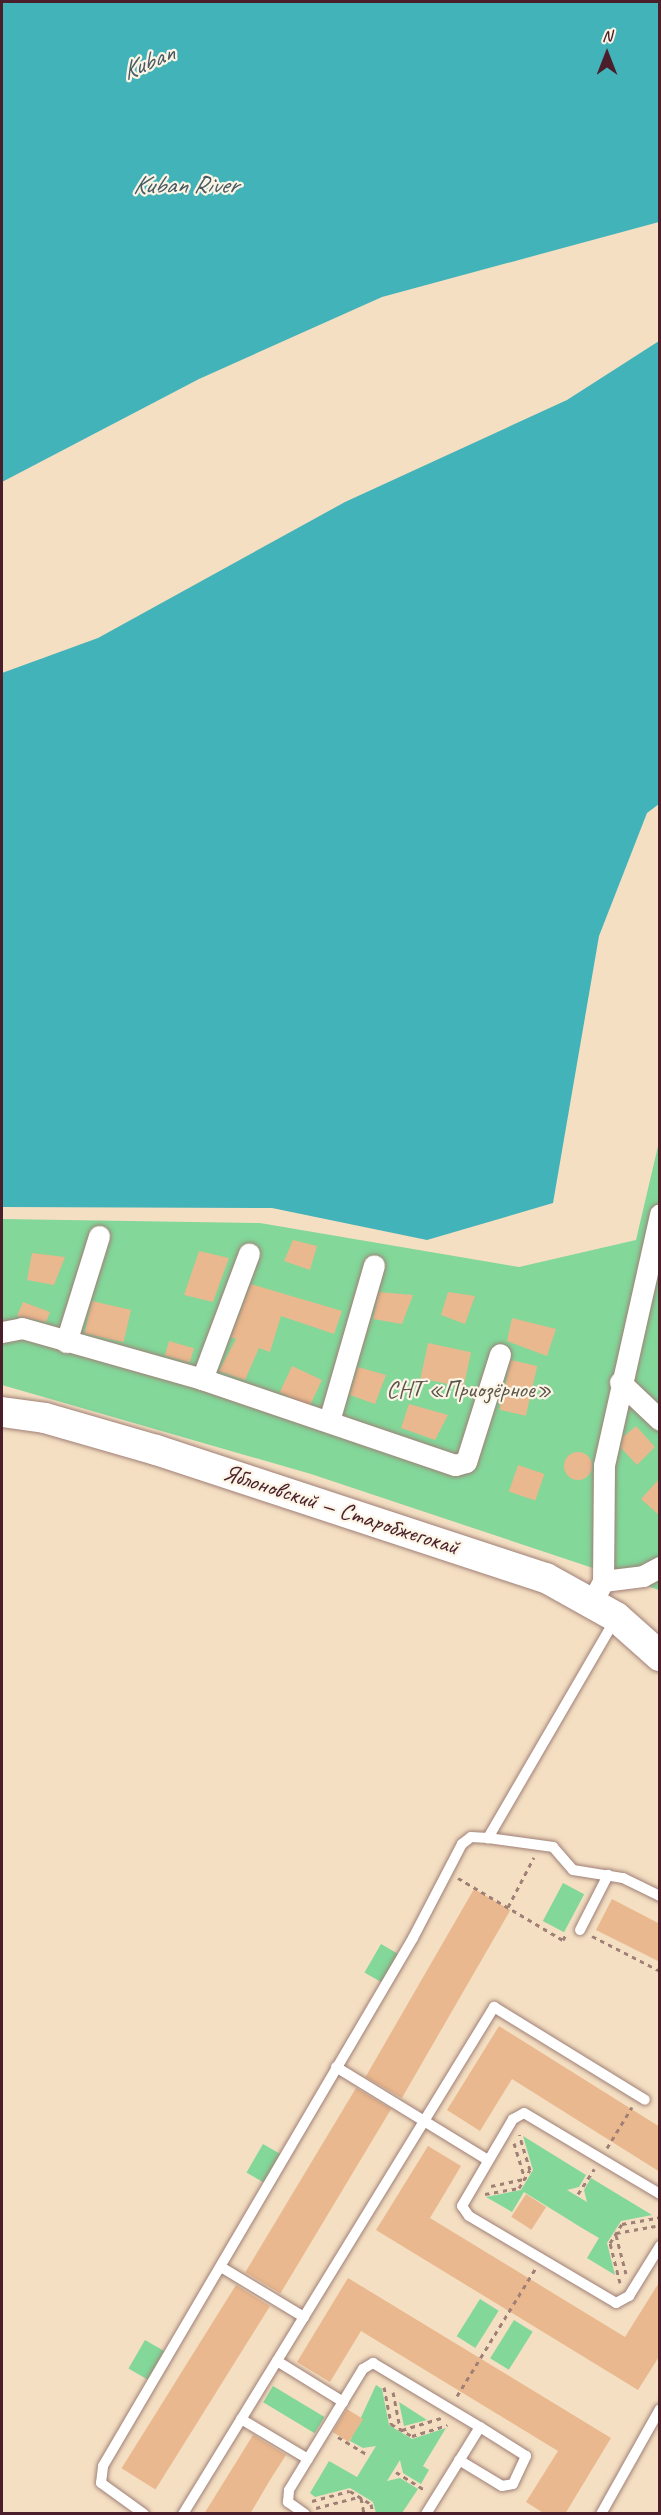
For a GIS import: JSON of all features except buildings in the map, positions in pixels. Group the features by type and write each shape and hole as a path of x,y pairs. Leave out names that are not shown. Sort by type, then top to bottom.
{"street":[{"path":"603,1600 604,1465 620,1382 658,1225"},
{"path":"66,1342 99,1236"},
{"path":"202,1379 249,1253"},
{"path":"329,1421 374,1265"},
{"path":"2,1332 22,1328 202,1379 454,1465 466,1462 500,1354"},
{"path":"620,1382 660,1420"},
{"name":"Яблоновский — Старобжегокай","path":"2,1412 45,1418 156,1450 546,1578 603,1600 660,1656"},
{"path":"603,1600 660,1567"}],"lane":[{"path":"488,1838 603,1600"},
{"path":"144,2514 107,2490 100,2475 466,1840 488,1838 540,1845 558,1851 573,1870 608,1875 660,1896"},
{"path":"580,1930 608,1875"},
{"path":"183,2514 494,2007 642,2098"},
{"path":"336,2067 488,2160"},
{"path":"660,2194 524,2113 513,2119 464,2199 464,2212 540,2260 616,2303 629,2296 655,2262 660,2246"},
{"path":"221,2267 303,2318"},
{"path":"277,2361 343,2402"},
{"path":"307,2508 287,2496 363,2369 373,2364 446,2413 480,2427 526,2456 513,2484 502,2486 459,2460"},
{"path":"601,2514 660,2409"},
{"path":"241,2419 308,2459"},
{"path":"426,2514 480,2427"}],"path":[{"path":"508,1907 540,1845"},
{"path":"447,1871 563,1940 571,1925 660,1971"},
{"path":"578,2194 642,2098"},
{"path":"478,2196 519,2188 530,2170 518,2130"},
{"path":"512,2139 524,2179"},
{"path":"483,2187 524,2179"},
{"path":"620,2283 610,2243 622,2224 660,2217"},
{"path":"616,2234 655,2226"},
{"path":"616,2234 626,2274"},
{"path":"401,2430 446,2413 540,2260"},
{"path":"383,2381 391,2424 412,2436 452,2423"},
{"path":"393,2387 401,2430"},
{"path":"326,2430 366,2454"},
{"path":"396,2472 436,2497"},
{"path":"307,2508 350,2491 371,2504 373,2514"},
{"path":"316,2508 360,2497"},
{"path":"360,2497 364,2514"}],"green space":[{"name":"СНТ «Приозёрное»","path":"659,1142 659,1590 311,1474 2,1385 2,1219 260,1223 519,1267 636,1240"},
{"path":"563,1883 584,1894 564,1932 543,1921"},
{"path":"381,1944 398,1954 382,1983 364,1973"},
{"path":"523,2136 586,2175 579,2187 567,2190 587,2202 584,2190 591,2178 652,2215 621,2221 607,2243 615,2275 587,2258 599,2238 524,2192 512,2212 486,2197 521,2190 533,2170"},
{"path":"263,2144 280,2154 264,2183 246,2173"},
{"path":"480,2299 499,2311 475,2348 457,2336"},
{"path":"514,2320 533,2332 509,2370 490,2358"},
{"path":"145,2340 164,2351 148,2380 128,2369"},
{"path":"376,2385 382,2389 389,2425 412,2439 446,2428 423,2466 429,2470 421,2484 403,2473 400,2460 387,2481 400,2478 418,2489 402,2513 376,2513 373,2502 350,2488 315,2497 310,2493 329,2461 357,2477 376,2446 363,2448 350,2441"},
{"path":"273,2386 324,2417 315,2433 263,2402"},
{"path":"399,2402 427,2420 404,2426"}],"water":[{"name":"Kuban River","path":"2,2 659,2 659,222 382,297 199,379 2,482"},
{"path":"659,341 659,804 647,813 599,936 553,1203 427,1240 272,1208 2,1207 2,673 98,638 345,502 567,400"}],"water label":[{"name":"Kuban","path":"148,62"}]}
